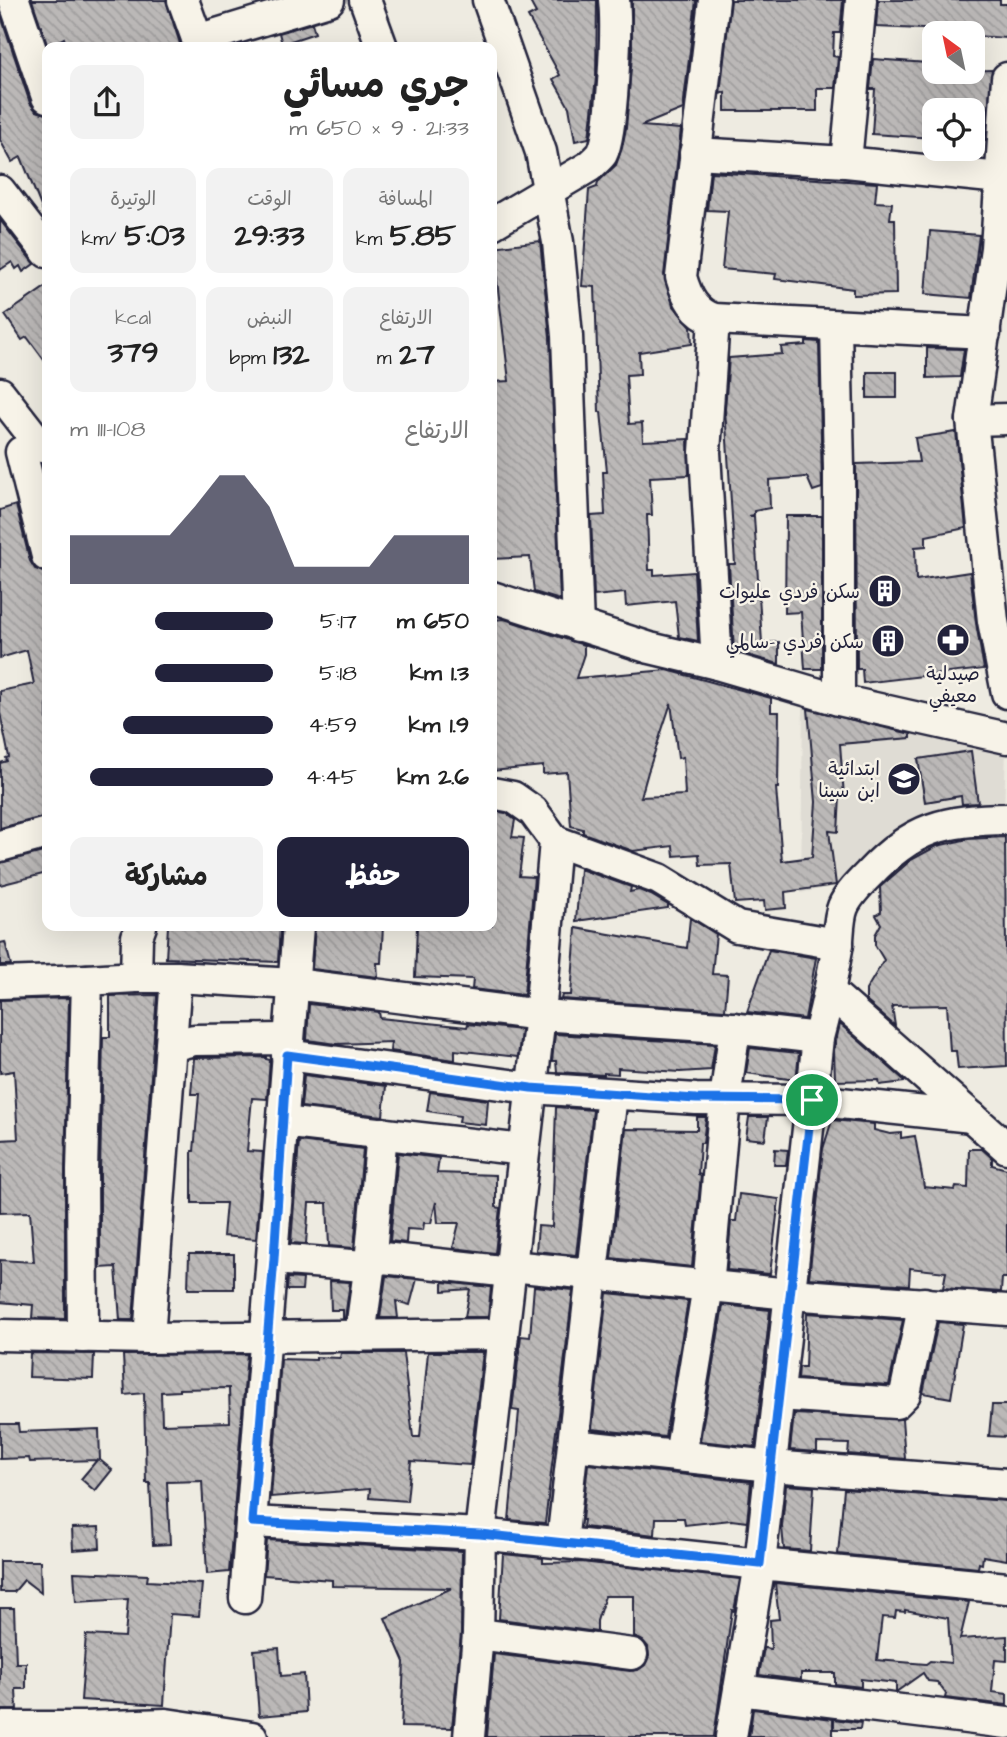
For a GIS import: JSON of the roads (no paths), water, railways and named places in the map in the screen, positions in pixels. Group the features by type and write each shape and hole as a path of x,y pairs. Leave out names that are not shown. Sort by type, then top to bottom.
{"street":[{"path":"14,0 42,82"},
{"path":"183,0 199,42"},
{"path":"202,42 329,0"},
{"path":"365,0 380,42"},
{"path":"488,0 541,152 558,242 567,336 578,626"},
{"path":"497,221 590,166 601,155 609,128 616,19 614,0"},
{"path":"714,0 681,277 686,294 694,306 703,316 714,319 985,333"},
{"path":"846,162 861,0"},
{"path":"1007,78 1000,178 1002,234 972,420 993,621 1007,692"},
{"path":"695,153 846,162 1000,178"},
{"path":"0,191 42,246"},
{"path":"714,319 705,452 717,664"},
{"path":"836,326 839,700"},
{"path":"0,393 27,451 42,530"},
{"path":"972,420 1007,419"},
{"path":"497,599 650,648 717,664 839,700 1007,738"},
{"path":"497,794 513,797 533,811 555,841 659,879 737,927 838,944"},
{"path":"731,1737 760,1564 818,1038 830,992 842,907 887,854 907,840 932,827 1007,819"},
{"path":"0,846 42,834"},
{"path":"469,1737 478,1634 480,1534 540,1015 555,841"},
{"path":"136,978 139,931"},
{"path":"245,1598 274,1259 298,931"},
{"path":"149,1338 176,977"},
{"path":"0,983 176,977 294,984 540,1015 735,1028 818,1038"},
{"path":"83,1337 82,1171 87,980"},
{"path":"830,992 1007,1148"},
{"path":"680,1456 708,1286 725,1099 735,1028"},
{"path":"171,1046 194,1040 287,1039 287,1055"},
{"path":"287,1055 531,1088 725,1099 812,1100 972,1117"},
{"path":"562,1543 612,1094"},
{"path":"283,1122 524,1150"},
{"path":"360,1336 382,1133"},
{"path":"274,1259 364,1266 383,1258 1007,1310"},
{"path":"779,1395 897,1403 905,1394 924,1303"},
{"path":"0,1335 149,1338 503,1334"},
{"path":"573,1445 771,1466 1007,1483"},
{"path":"252,1522 480,1534 1007,1588"},
{"path":"478,1634 632,1654"},
{"path":"739,1690 1007,1723"},
{"path":"0,1727 83,1732 164,1730 252,1737"}],"place":[{"name":"سكن فردي عليوات","path":"885,591"},
{"name":"صيدلية معيفي","path":"953,640"},
{"name":"سكن فردي -سالمي","path":"888,641"},
{"name":"ابتدائية ابن سينا","path":"904,779"}]}
